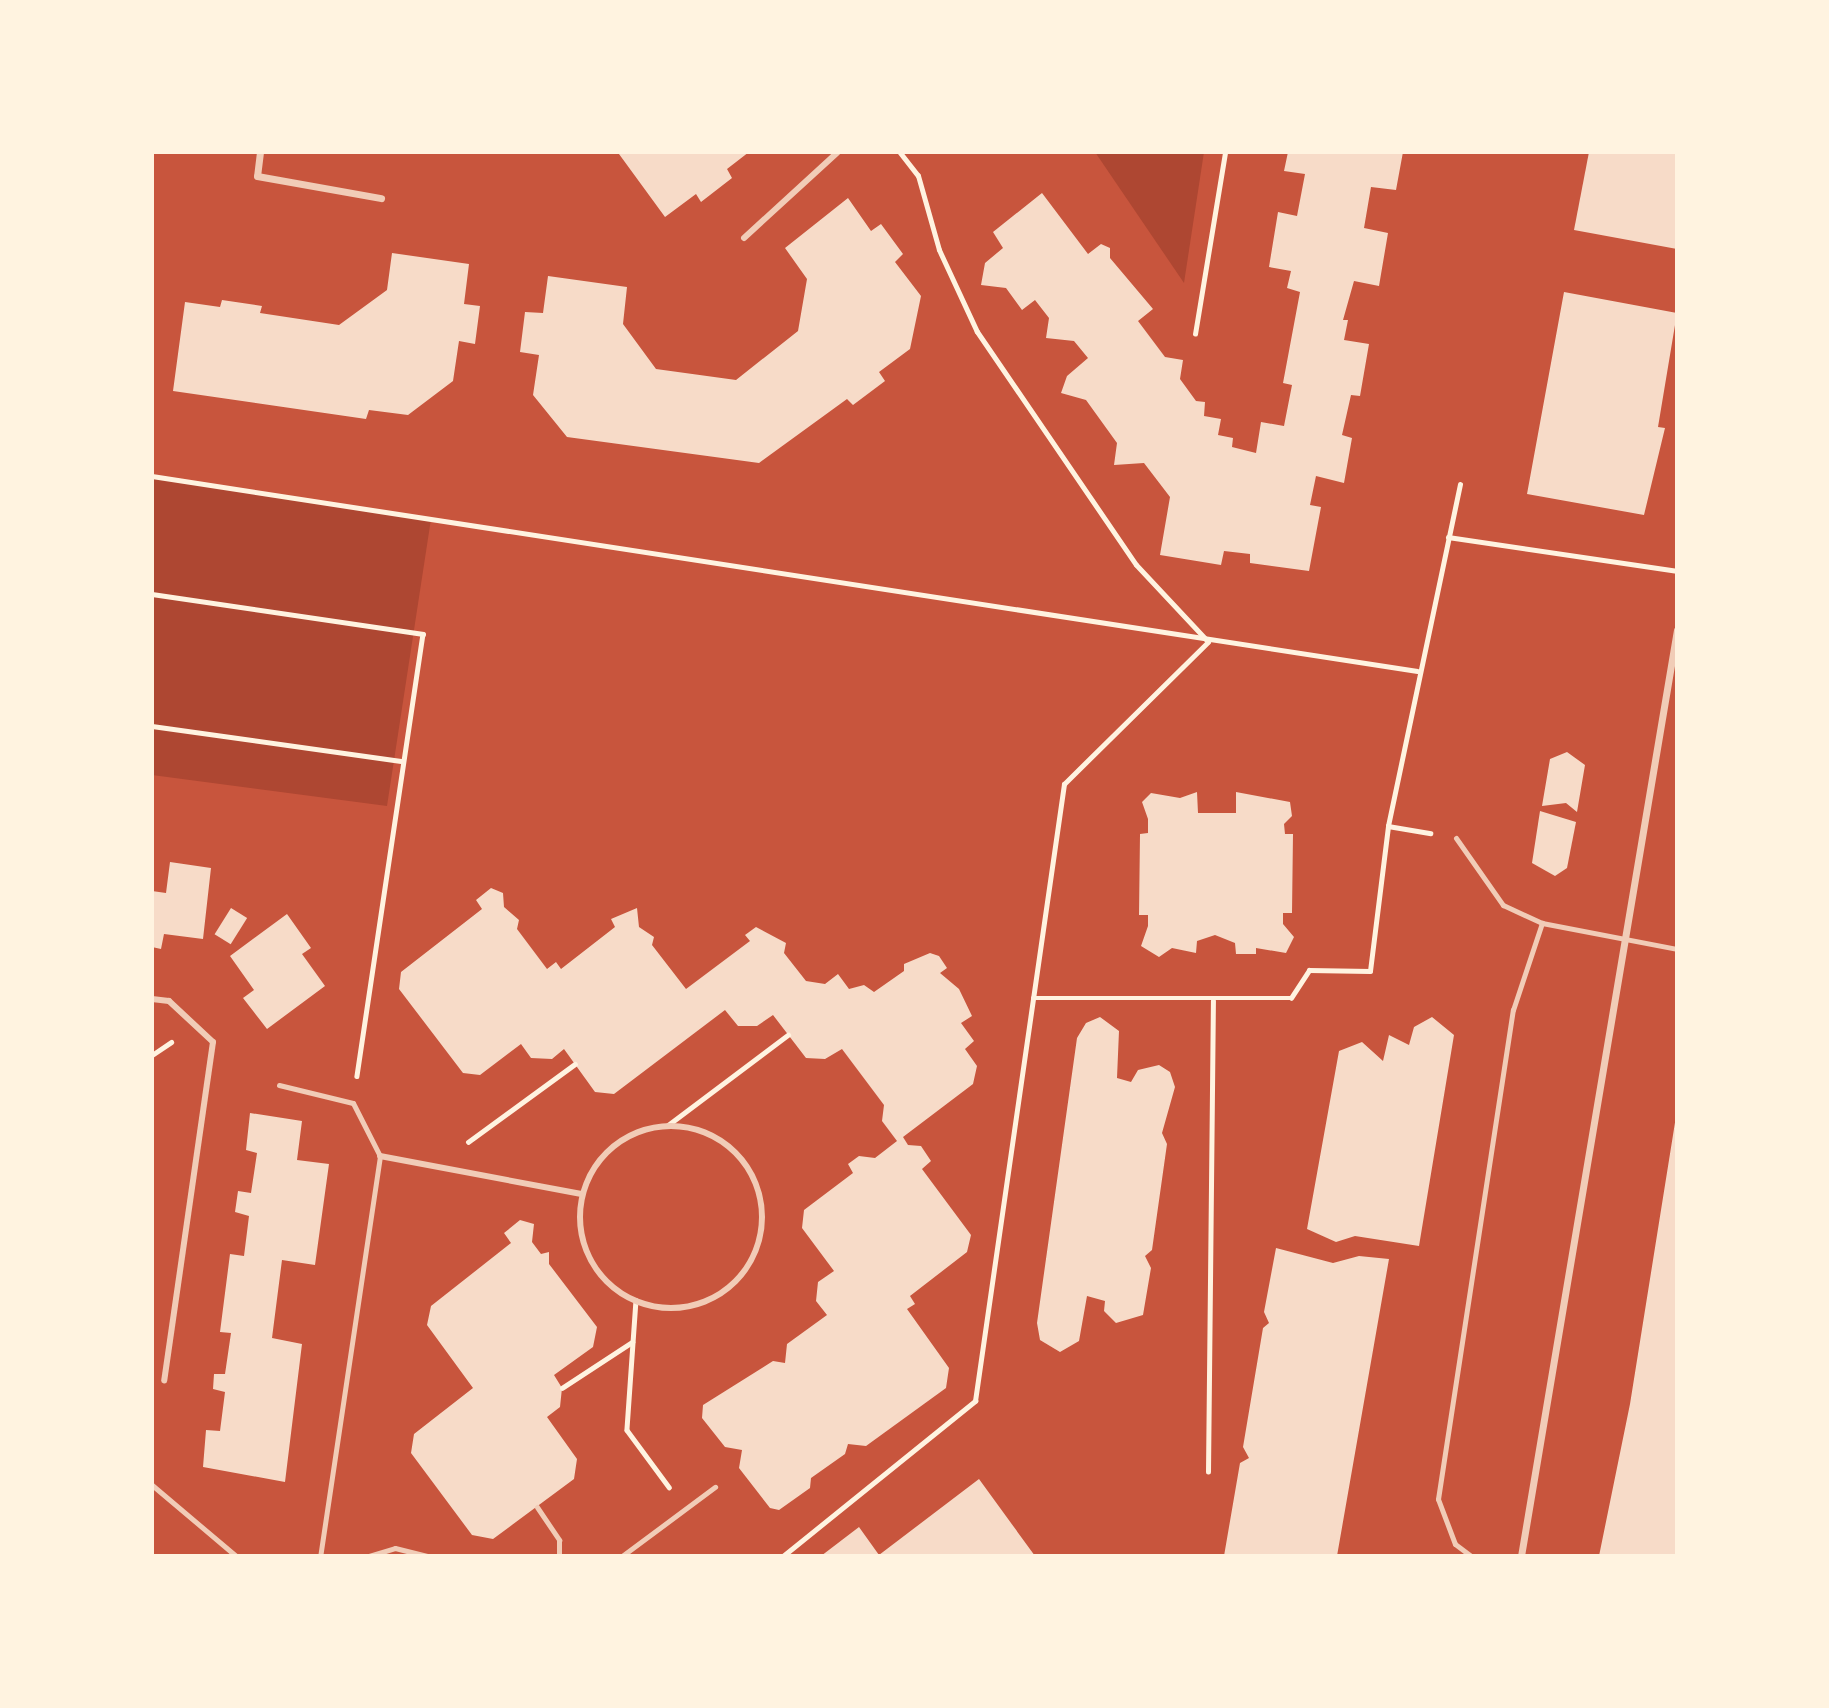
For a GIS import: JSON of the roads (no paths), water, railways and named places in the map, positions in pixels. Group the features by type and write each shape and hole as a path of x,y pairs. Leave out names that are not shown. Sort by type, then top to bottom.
{"street":[{"path":"260,152 257,176 381,198"},
{"path":"744,238 838,152"},
{"path":"1521,1556 1677,630"},
{"path":"152,999 169,1001 213,1042 164,1380"},
{"path":"668,1125 715,1136 752,1169 765,1217 752,1266 726,1294 656,1310 604,1282 582,1246 581,1194 591,1170 617,1142 668,1125"},
{"path":"380,1157 581,1194"}],"lane":[{"path":"1456,838 1503,905 1542,923 1677,949"},
{"path":"1471,1556 1455,1544 1438,1499 1513,1010 1542,923"},
{"path":"279,1084 353,1103 380,1157 320,1556"},
{"path":"152,1485 236,1556"},
{"path":"622,1556 715,1487"},
{"path":"537,1507 559,1540 559,1556"},
{"path":"369,1556 395,1548 428,1556"}]}
